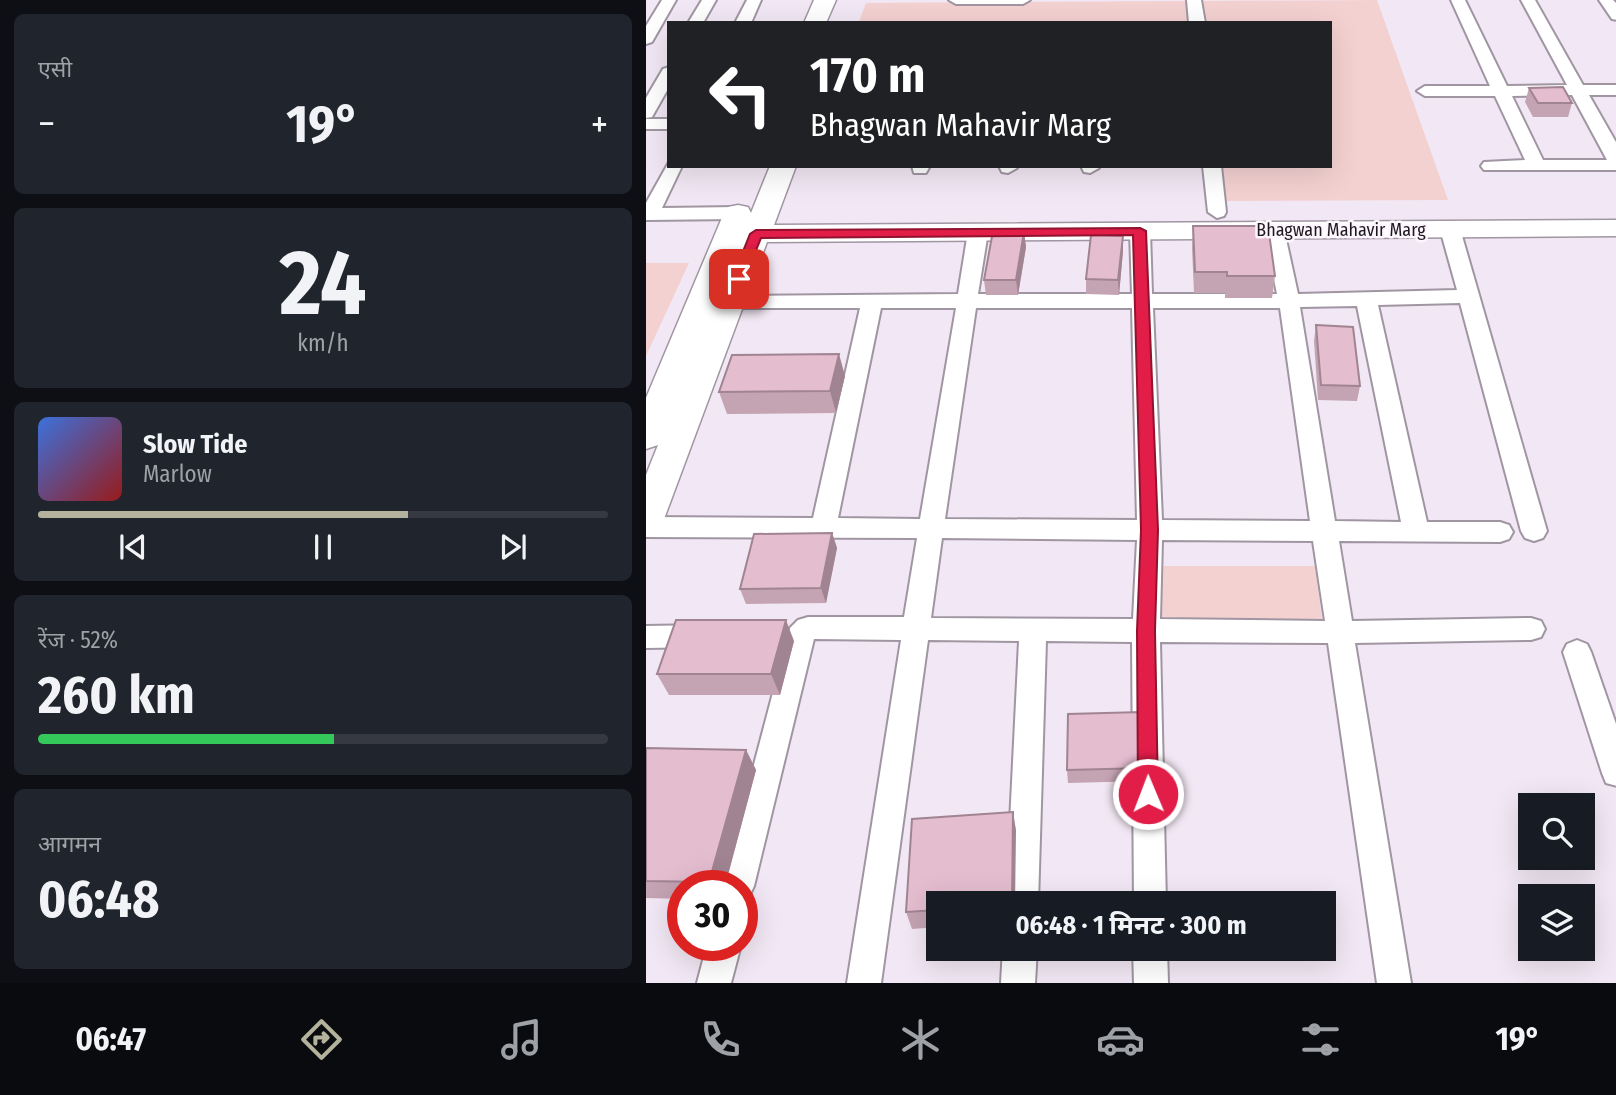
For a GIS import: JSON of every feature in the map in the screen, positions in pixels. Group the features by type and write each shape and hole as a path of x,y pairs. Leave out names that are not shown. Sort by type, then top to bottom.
{"street":[{"path":"647,34 669,0"},
{"path":"696,21 709,0"},
{"path":"744,21 754,0"},
{"path":"817,21 825,0"},
{"path":"956,0 1023,0"},
{"path":"1194,0 1197,21"},
{"path":"1459,0 1536,165"},
{"path":"1490,166 1616,163 1528,0"},
{"path":"1606,0 1616,16"},
{"path":"647,34 667,32"},
{"path":"646,113 667,76"},
{"path":"1425,91 1616,90"},
{"path":"646,124 667,124"},
{"path":"672,168 648,214 747,224"},
{"path":"646,519 730,301 757,168"},
{"path":"646,437 747,224 782,168"},
{"path":"1212,168 1216,212"},
{"name":"Bhagwan Mahavir Marg","path":"747,224 1216,212 1616,210"},
{"name":"Bhagwan Mahavir Marg","path":"747,224 978,232 1616,228"},
{"path":"1450,229 1534,531"},
{"path":"1274,230 1289,301 1394,983"},
{"path":"1140,231 1149,530 1146,631 1150,891"},
{"path":"864,983 978,232"},
{"path":"730,301 1289,301 1468,296"},
{"path":"1366,299 1416,531"},
{"path":"823,528 872,302"},
{"path":"646,527 1500,532"},
{"path":"741,870 787,636 813,627 1341,632 1531,629"},
{"path":"1022,891 1033,629"},
{"path":"646,637 733,636"},
{"path":"1577,652 1616,773"},
{"path":"714,983 720,961"},
{"path":"1018,983 1019,961"},
{"path":"1150,961 1151,983"}],"shaded area":[{"path":"1377,0 1448,200 1223,201 1220,168 1332,168 1332,21 859,21 866,3"},
{"path":"646,263 689,263 646,356"},
{"path":"1161,566 1315,566 1322,620 1161,620"}],"building":[{"path":"1563,87 1572,103 1538,103 1529,88"},
{"path":"1193,226 1268,226 1275,276 1227,276 1227,272 1195,272"},
{"path":"993,231 1024,232 1016,280 984,280"},
{"path":"1091,235 1123,236 1118,280 1086,279"},
{"path":"1316,325 1353,327 1360,386 1321,385"},
{"path":"839,354 830,391 719,392 732,355"},
{"path":"832,533 821,588 740,589 754,534"},
{"path":"676,620 786,620 771,674 657,674"},
{"path":"1142,712 1145,768 1067,770 1068,714"},
{"path":"646,748 746,750 712,870 667,870 667,881 646,881"},
{"path":"1013,812 1012,891 926,891 926,911 906,912 912,819"}],"route":[{"path":"739,279 756,234 1140,231 1149,530 1146,631 1148,794"}]}
